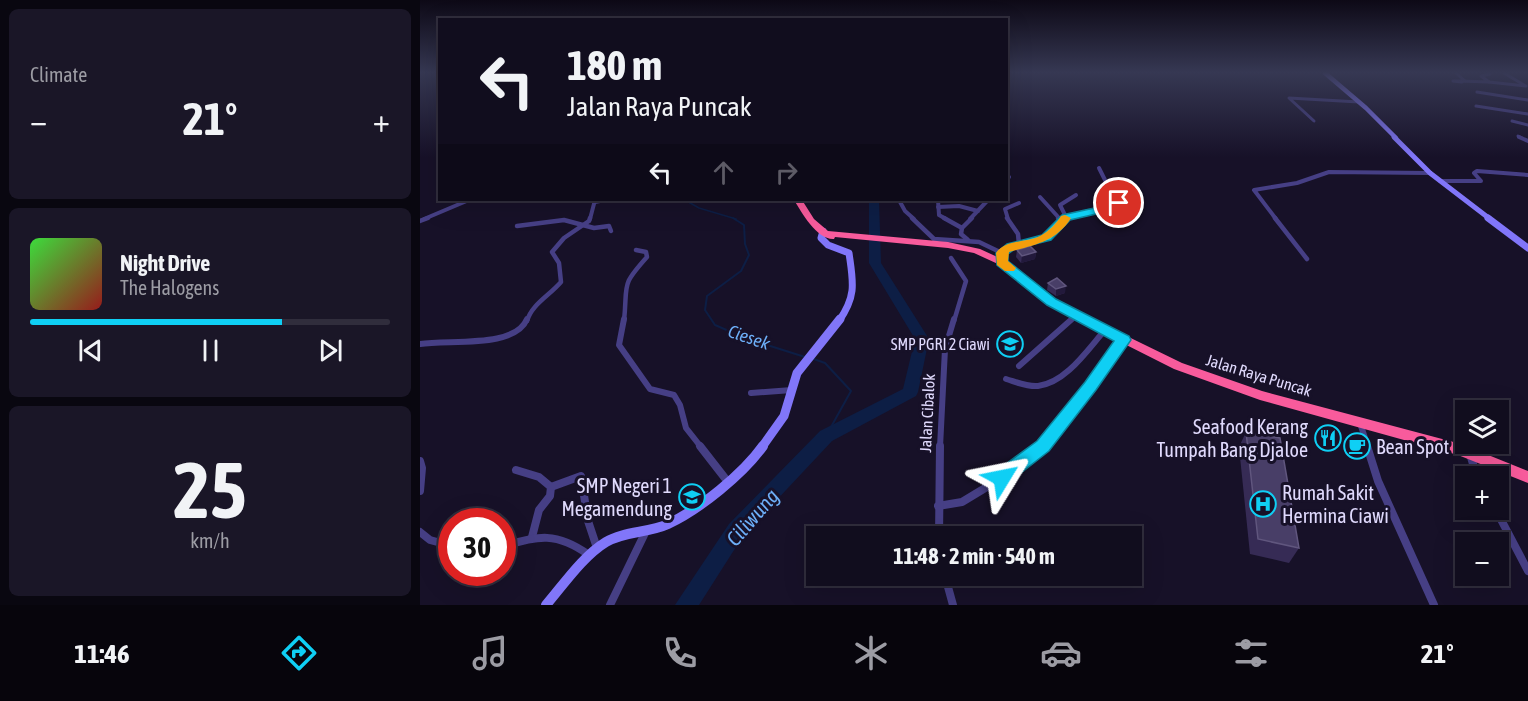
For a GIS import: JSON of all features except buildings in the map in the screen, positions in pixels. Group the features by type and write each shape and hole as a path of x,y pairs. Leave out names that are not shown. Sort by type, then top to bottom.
{"highway":[{"path":"799,201 811,221 828,234"},
{"name":"Jalan Raya Puncak","path":"828,234 851,242 956,251 997,259 1051,302 1178,366 1225,384 1455,448"},
{"name":"Jalan Raya Puncak","path":"1474,454 1528,477"}],"street":[{"path":"1293,101 1314,121"},
{"path":"1346,101 1359,102 1430,173 1528,248"},
{"path":"1476,106 1528,114"},
{"path":"1512,121 1528,125"},
{"path":"1518,136 1528,141"},
{"path":"900,201 909,216 934,239 968,240 987,244 997,259 1008,248 1044,239 1064,219 1119,205 1099,168"},
{"path":"1440,181 1481,181 1474,173 1477,171 1528,175"},
{"path":"1307,260 1255,193 1256,189 1297,183 1332,172 1430,173"},
{"path":"1064,219 1060,205 1076,195"},
{"path":"1040,197 1064,219"},
{"path":"420,221 467,201"},
{"path":"420,344 438,341 501,339 517,333 526,323 531,308 549,296 561,282 559,263 552,254 558,242 591,218 595,201"},
{"path":"938,201 939,215 962,228"},
{"path":"968,240 961,234 962,228 987,201"},
{"path":"1019,203 1005,209 1007,220 1016,229 1019,244"},
{"path":"938,207 958,206 978,211"},
{"path":"517,226 564,220 594,228 609,226 611,231"},
{"path":"546,605 573,577 593,551 610,540 666,525 690,511 754,459 775,432 787,409 794,379 822,339 847,309 854,288 849,253 824,243 821,238 828,234"},
{"path":"636,250 646,252 647,257 628,278 625,285 624,318 619,345 650,389 674,395 680,405 686,428 728,482"},
{"name":"Jalan Cibalok","path":"939,526 945,349 948,333 961,304 966,281 951,258"},
{"path":"1019,366 1075,316"},
{"path":"1006,379 1034,386 1048,384 1066,371 1105,330"},
{"path":"938,506 962,502 1010,473 1037,452 1090,386 1123,340"},
{"path":"751,393 792,390"},
{"path":"1359,421 1378,481 1434,605"},
{"path":"420,460 422,468 420,491"},
{"path":"516,470 539,477 551,487"},
{"path":"551,487 581,476 593,551"},
{"path":"532,537 539,510 550,496 551,487"},
{"path":"1501,520 1528,571"},
{"path":"610,605 646,531"},
{"path":"420,532 436,542"},
{"path":"516,542 545,536 562,539 593,551"},
{"path":"420,541 436,542"},
{"path":"948,586 953,605"}],"waterway":[{"name":"Ciesek","path":"687,201 699,208 733,218"},
{"name":"Ciliwung","path":"686,605 736,530 826,436 910,392 922,339 875,263 874,201"},
{"name":"Ciesek","path":"733,218 744,225 745,244 749,255 741,271 707,296 705,310 715,325 745,338 805,357"},
{"path":"811,358 825,363 851,391 826,436"}],"slow traffic":[{"path":"1010,268 1002,262 1002,253 1005,249 1044,239 1060,226 1065,218"}],"place":[{"name":"SMP PGRI 2 Ciawi","path":"1010,344"},
{"name":"Seafood Kerang Tumpah Bang Djaloe","path":"1328,438"},
{"name":"Bean Spot","path":"1357,446"},
{"name":"SMP Negeri 1 Megamendung","path":"692,497"},
{"name":"Rumah Sakit Hermina Ciawi","path":"1263,504"}],"route":[{"path":"1002,478 1043,446 1123,340 1051,302 1002,262 1002,253 1011,246 1039,241 1047,237 1060,226 1066,217 1118,206 1119,203"}]}
